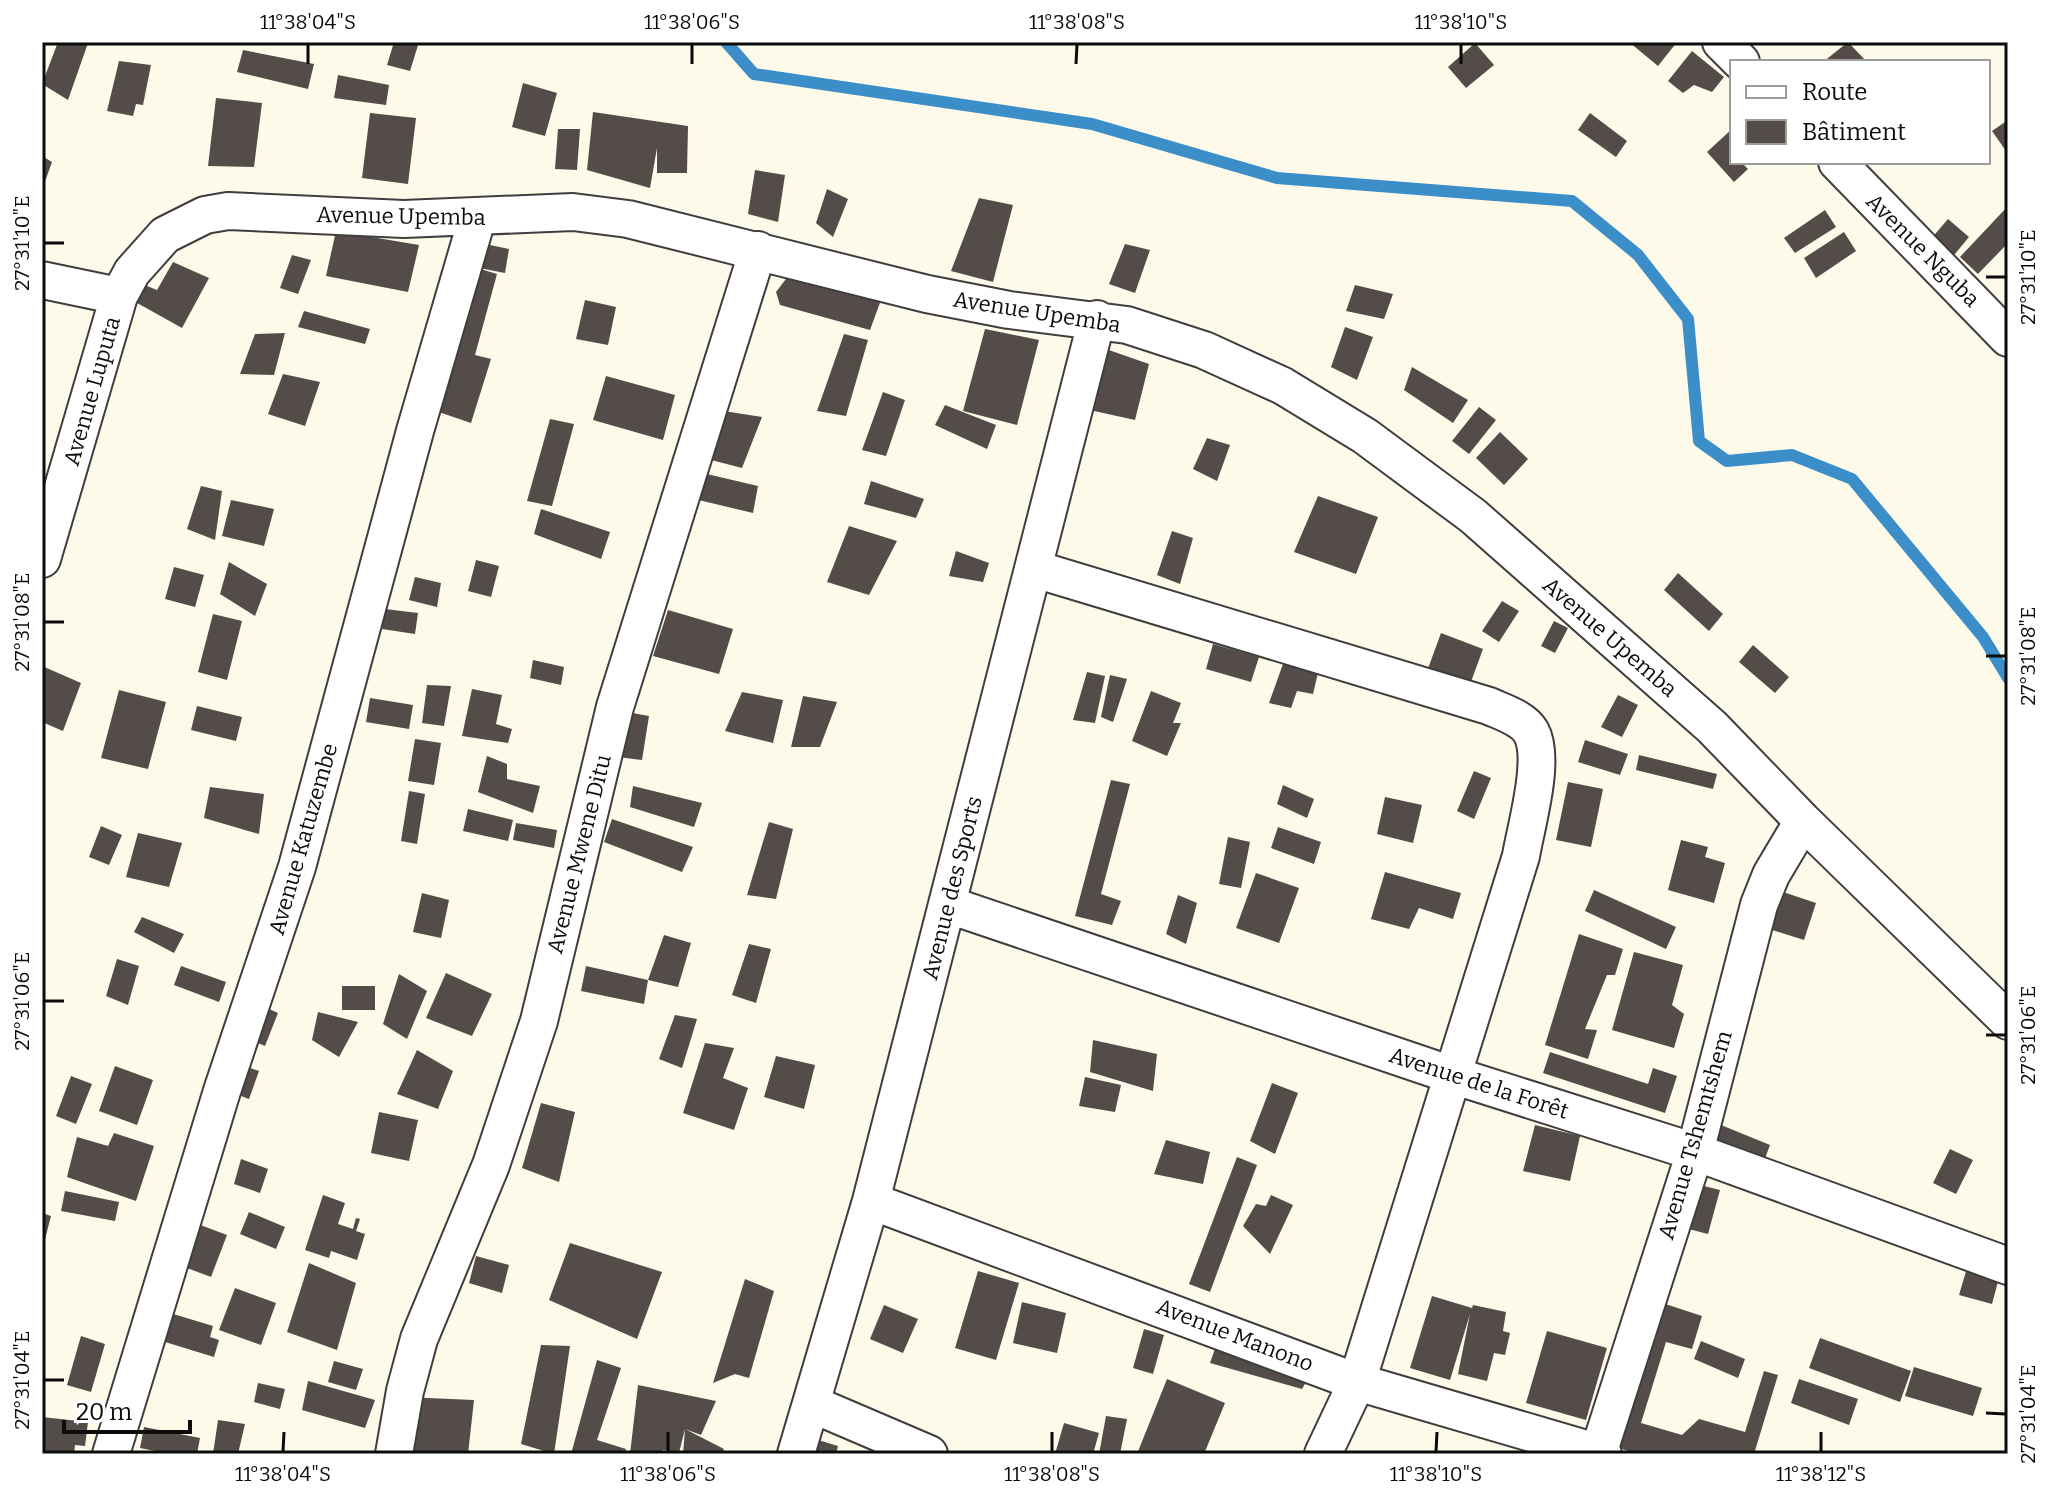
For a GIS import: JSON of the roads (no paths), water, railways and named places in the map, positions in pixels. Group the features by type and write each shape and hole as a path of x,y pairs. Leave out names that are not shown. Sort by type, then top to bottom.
{"street":[{"path":"1721,42 1739,60"},
{"name":"Avenue Nguba","path":"1839,164 2008,338"},
{"name":"Avenue Upemba","path":"165,235 205,215 228,211 477,219 573,212 628,219 927,294 1009,310 1097,319 1204,350 1283,386 1365,436 1473,516 1712,727 1803,821 2008,1021"},
{"name":"Avenue Katuzembe","path":"111,1454 222,1091 297,867 415,431 477,219"},
{"name":"Avenue Luputa","path":"42,559 119,296 144,255 165,235"},
{"name":"Avenue Mwene Ditu","path":"394,1454 405,1391 419,1339 491,1165 539,1021 615,707 758,250"},
{"path":"42,280 119,296"},
{"name":"Avenue des Sports","path":"796,1454 871,1201 1097,319"},
{"path":"1035,569 1489,706 1520,721 1531,732 1535,774 1521,856 1357,1382 1323,1454"},
{"name":"Avenue Tshemtshem","path":"1599,1453 1695,1152 1759,905 1771,875 1803,821"},
{"name":"Avenue de la Forêt","path":"949,905 1452,1075 1695,1152 2008,1266"},
{"name":"Avenue Manono","path":"871,1201 1357,1382 1599,1453"},
{"path":"812,1404 929,1454"}],"waterway":[{"path":"726,42 754,74 1092,124 1277,178 1572,201 1638,255 1688,319 1699,441 1727,461 1792,455 1852,479 1983,637 2008,678"}]}
